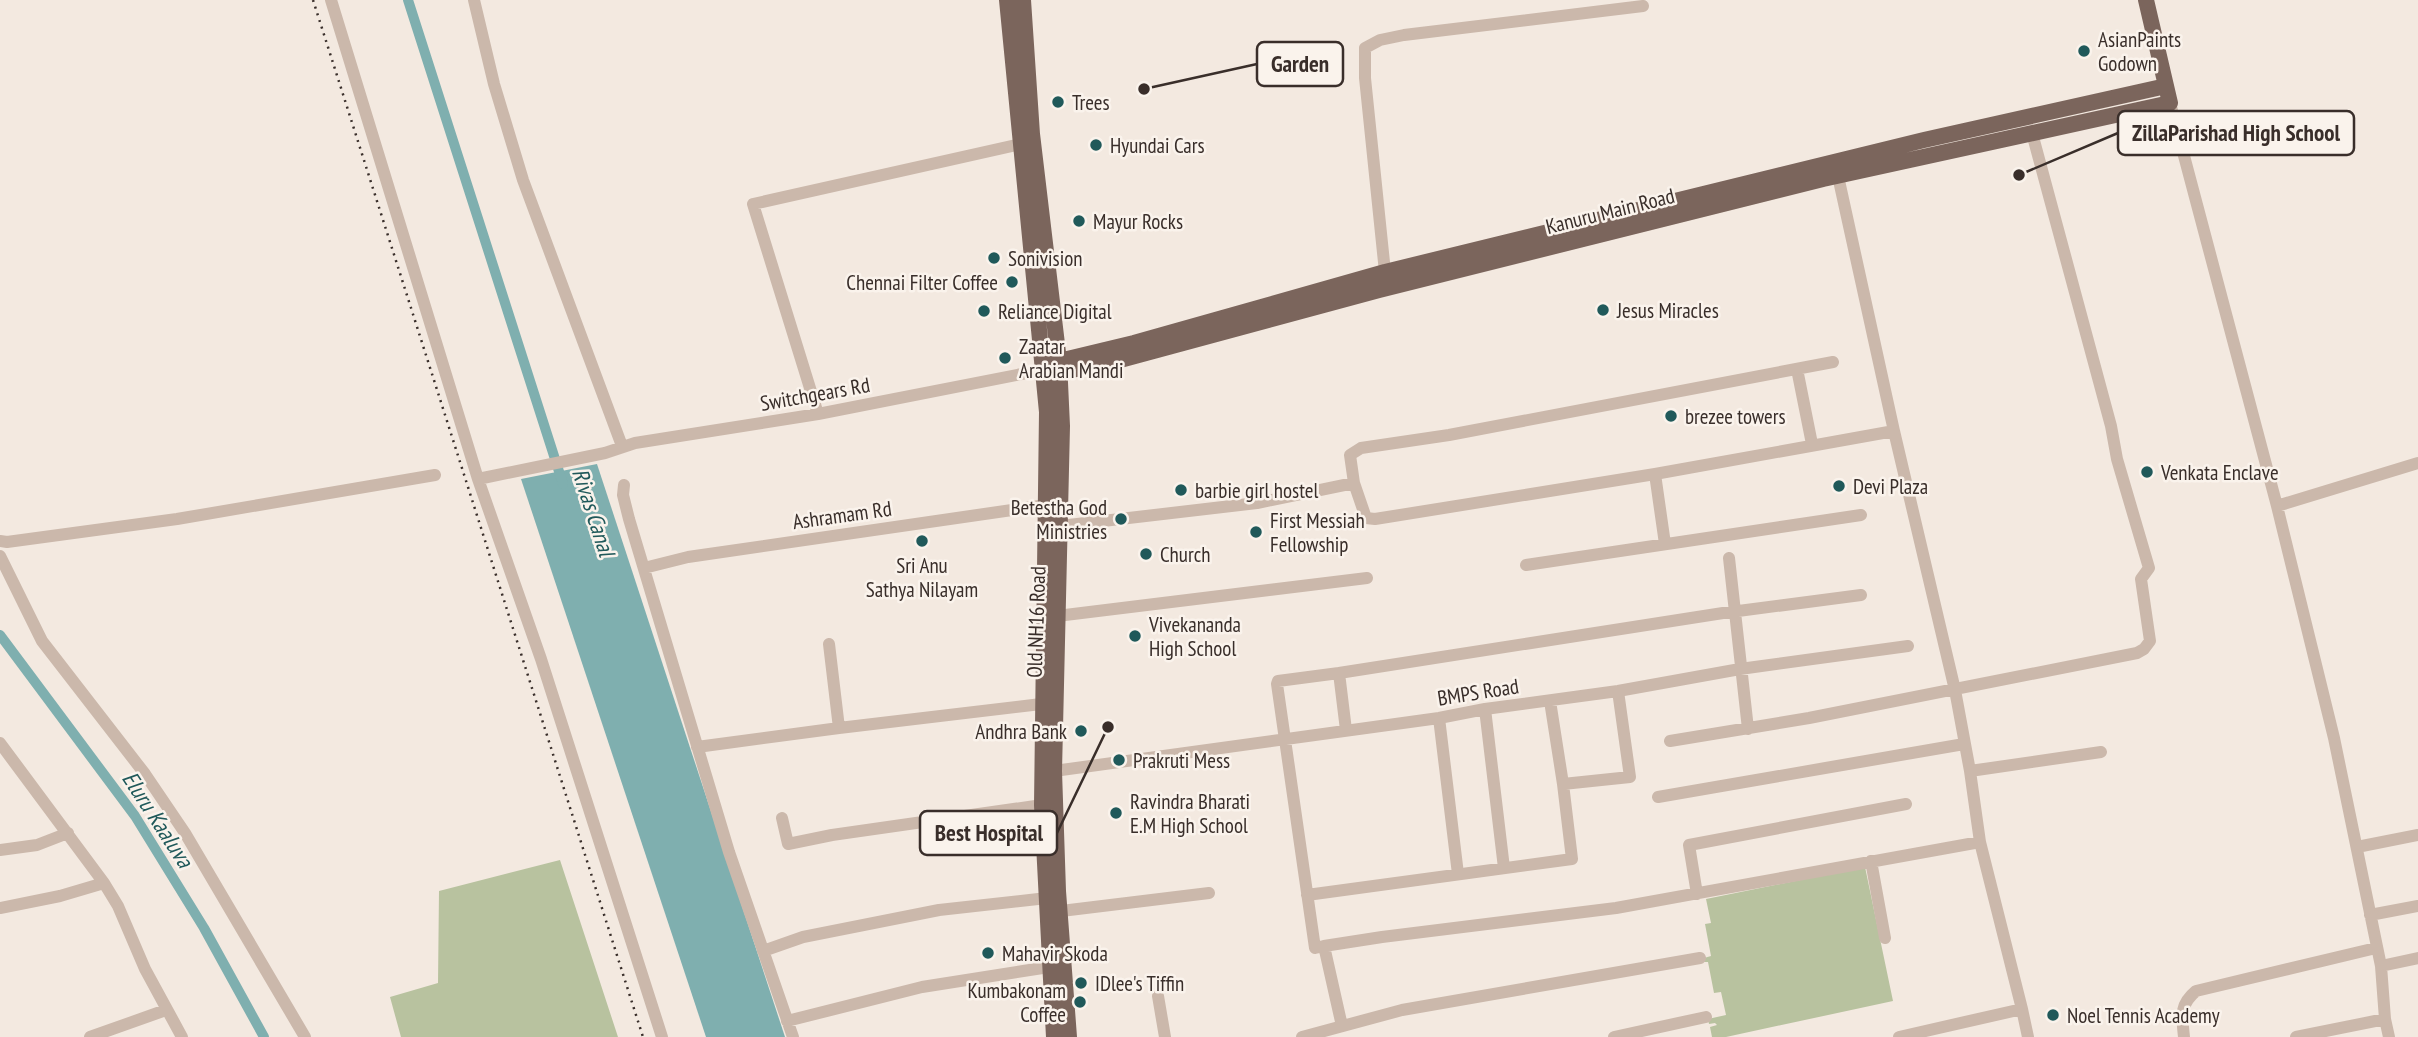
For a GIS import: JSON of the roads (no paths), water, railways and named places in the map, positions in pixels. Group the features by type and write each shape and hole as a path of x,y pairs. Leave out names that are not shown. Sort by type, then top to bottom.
{"main road":[{"name":"Old NH16 Road","path":"1007,0 1048,369 1062,426 1056,616 1055,771 1058,891 1052,907 1049,967 1054,1037"},
{"name":"Old NH16 Road","path":"1023,0 1048,369 1041,704 1042,805 1069,1037"},
{"path":"2146,0 2170,103"},
{"name":"Kanuru Main Road","path":"1048,369 1121,360 1674,209 1949,143 2166,86"},
{"name":"Kanuru Main Road","path":"1048,369 1385,272 1838,176 1949,143 2032,133 2170,103"}],"street":[{"path":"331,0 478,479 541,659 662,1037"},
{"path":"474,0 494,84 523,180 622,446"},
{"path":"1385,272 1365,78 1365,48 1380,40 1404,35 1643,6"},
{"path":"2170,103 2277,506 2334,738 2381,966 2389,1037"},
{"path":"1670,741 1955,690 2137,653 2150,641 2141,579 2149,568 2117,459 2111,426 2032,133"},
{"path":"818,414 753,204 1021,144"},
{"path":"1838,176 1955,690 1980,842 2028,1037"},
{"path":"1833,362 1462,432 1361,448 1350,455 1362,513 1366,518 1375,519 1655,474 1894,431"},
{"name":"Switchgears Rd","path":"478,479 605,453 622,446 818,414 1048,369"},
{"path":"1797,369 1812,444"},
{"path":"2277,506 2418,463"},
{"path":"1655,474 1665,544"},
{"path":"0,541 177,519 435,475"},
{"path":"1060,526 1257,503 1354,483"},
{"path":"624,485 623,495 629,519 696,747 793,1037"},
{"name":"Ashramam Rd","path":"644,568 688,557 1046,505"},
{"path":"1526,565 1861,515"},
{"path":"0,556 43,641 145,774 185,833 305,1037"},
{"path":"1729,558 1748,729"},
{"path":"1056,616 1367,578"},
{"path":"1861,595 1278,681 1315,948 1382,937 1603,910 1980,842"},
{"path":"829,644 839,728"},
{"name":"BMPS Road","path":"1055,771 1438,718 1618,691 1740,669 1908,646"},
{"path":"1339,673 1346,730"},
{"path":"1563,784 1630,777 1618,691"},
{"path":"1307,894 1572,859 1550,701"},
{"path":"696,747 1041,704"},
{"path":"1485,709 1504,868"},
{"path":"1438,718 1458,874"},
{"path":"0,743 104,883 118,906 145,969 182,1037"},
{"path":"1658,797 1964,744"},
{"path":"1970,771 2101,752"},
{"path":"1697,894 1689,845 1906,804"},
{"path":"782,818 788,845 832,835 1042,805"},
{"path":"0,850 37,845 68,833"},
{"path":"2357,847 2418,835"},
{"path":"1871,861 1885,938"},
{"path":"0,908 68,895 104,883"},
{"path":"763,951 803,937 939,911 1052,907 1209,893"},
{"path":"2370,915 2418,906"},
{"path":"1324,947 1339,1030"},
{"path":"2183,1037 2183,1007 2186,999 2196,991 2376,948"},
{"path":"1302,1037 1339,1030 1402,1010 1700,958"},
{"path":"2381,966 2418,958"},
{"path":"787,1021 922,987 1049,967"},
{"path":"1158,996 1165,1037"},
{"path":"1899,1037 2022,1009"},
{"path":"90,1037 166,1010"},
{"path":"1614,1037 1706,1017"},
{"path":"2295,1037 2385,1019"}],"water":[{"path":"597,464 785,1037 706,1037 521,479"}],"waterway":[{"name":"Rivas Canal","path":"408,0 563,484"},
{"name":"Eluru Kaaluva","path":"0,635 135,816 204,928 264,1037"}],"railway":[{"path":"313,0 643,1037"}],"place":[{"name":"AsianPaints Godown","path":"2084,51"},
{"name":"Garden","path":"1144,89"},
{"name":"Trees","path":"1058,102"},
{"name":"Hyundai Cars","path":"1096,145"},
{"name":"ZillaParishad High School","path":"2019,175"},
{"name":"Mayur Rocks","path":"1079,221"},
{"name":"Sonivision","path":"994,258"},
{"name":"Chennai Filter Coffee","path":"1012,282"},
{"name":"Jesus Miracles","path":"1603,310"},
{"name":"Reliance Digital","path":"984,311"},
{"name":"Zaatar Arabian Mandi","path":"1005,358"},
{"name":"brezee towers","path":"1671,416"},
{"name":"Venkata Enclave","path":"2147,472"},
{"name":"Devi Plaza","path":"1839,486"},
{"name":"barbie girl hostel","path":"1181,490"},
{"name":"Betestha God Ministries","path":"1121,519"},
{"name":"First Messiah Fellowship","path":"1256,532"},
{"name":"Sri Anu Sathya Nilayam","path":"922,541"},
{"name":"Church","path":"1146,554"},
{"name":"Vivekananda High School","path":"1135,636"},
{"name":"Best Hospital","path":"1108,727"},
{"name":"Andhra Bank","path":"1081,731"},
{"name":"Prakruti Mess","path":"1119,760"},
{"name":"Ravindra Bharati E.M High School","path":"1116,813"},
{"name":"Mahavir Skoda","path":"988,953"},
{"name":"IDlee's Tiffin","path":"1081,983"},
{"name":"Kumbakonam Coffee","path":"1080,1002"},
{"name":"Noel Tennis Academy","path":"2053,1015"}]}
